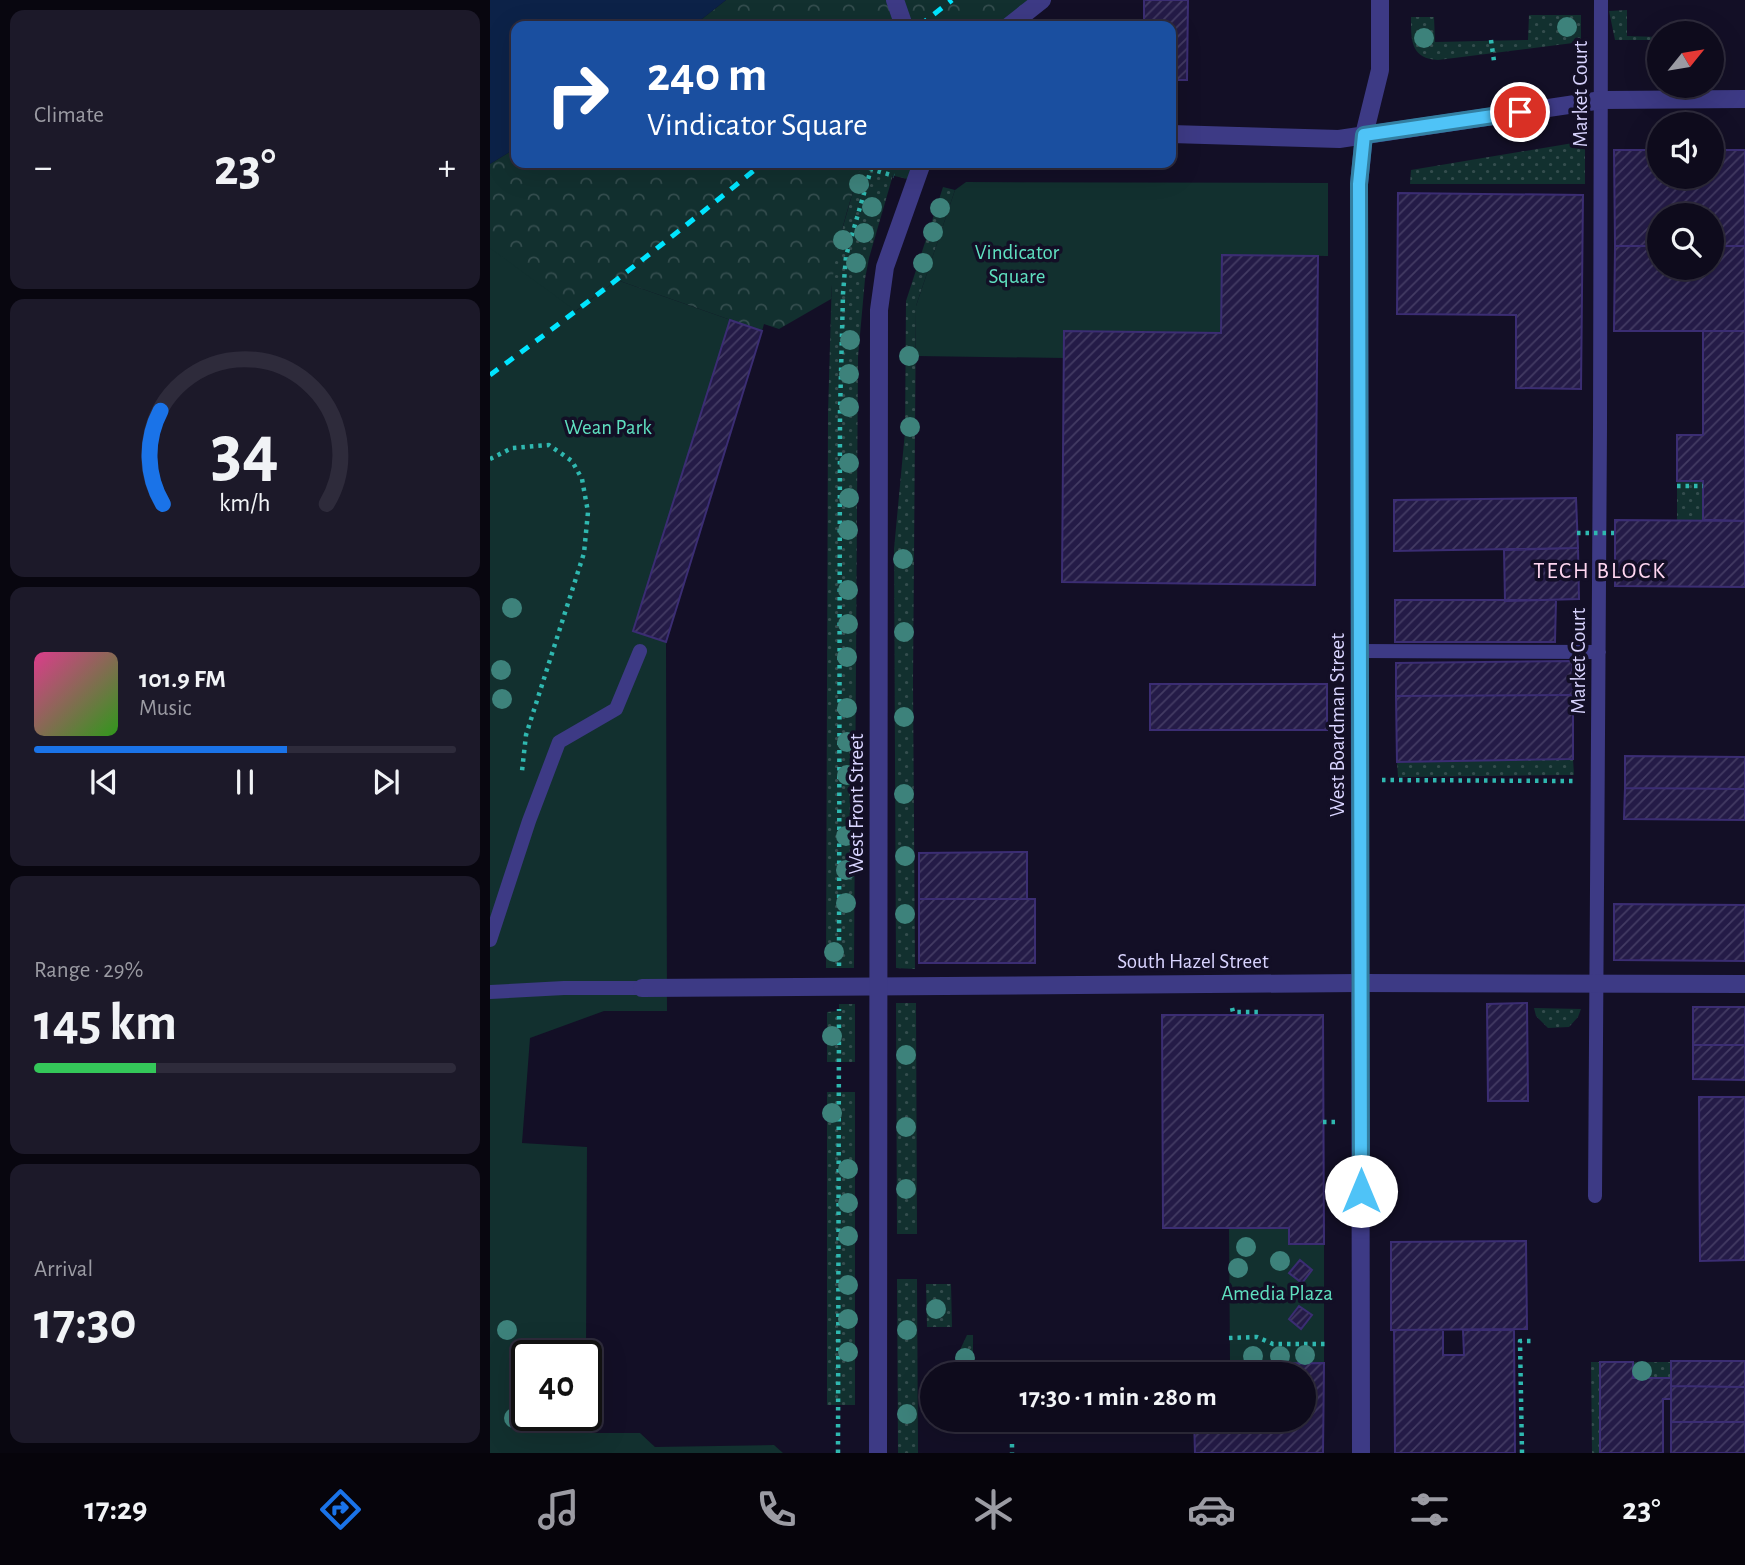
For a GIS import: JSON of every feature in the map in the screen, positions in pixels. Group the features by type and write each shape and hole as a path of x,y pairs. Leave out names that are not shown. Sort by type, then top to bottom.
{"street":[{"path":"895,0 902,21"},
{"path":"1015,21 1042,0"},
{"name":"West Boardman Street","path":"1361,1453 1359,184 1364,135 1380,70 1380,0"},
{"path":"1176,134 1339,139 1602,100 1745,99"},
{"name":"West Front Street","path":"878,1453 879,310 886,267 920,168"},
{"name":"South Hazel Street","path":"642,988 1360,983 1745,984"}],"lane":[{"name":"Market Court","path":"1595,1196 1601,0"},
{"path":"490,940 529,821 559,742 616,709 640,651"},
{"path":"1360,651 1599,652"},
{"path":"490,992 642,988"}],"path":[{"path":"1490,40 1494,61"},
{"path":"839,968 840,412 843,294 846,256 871,169"},
{"path":"490,459 512,448 549,445 572,461 582,479 588,512 584,553 526,735 522,773"},
{"path":"1677,486 1703,486"},
{"path":"1577,534 1614,533"},
{"path":"1360,780 1598,781"},
{"path":"838,1453 839,1004"},
{"path":"1323,1122 1337,1122"},
{"path":"1229,1338 1257,1337 1273,1345 1329,1344"},
{"path":"1521,1453 1520,1341 1533,1341"},
{"path":"1012,1444 1012,1453"}],"green space":[{"path":"726,0 1042,0 1015,21 699,21"},
{"path":"1627,10 1627,36 1647,37 1647,40 1615,40 1609,11"},
{"path":"1529,15 1581,15 1581,42 1438,60 1422,56 1417,52 1412,40 1411,17 1434,17 1435,42 1528,40"},
{"path":"1585,141 1585,184 1410,184 1411,170"},
{"path":"511,151 511,168 860,168 838,248 831,299 779,329 764,324 762,331 617,280 490,375 490,164"},
{"path":"860,168 893,175 869,258 858,357 854,968 826,968 828,414 832,275 836,251"},
{"path":"860,168 920,168 916,181"},
{"name":"Vindicator Square","path":"966,182 1328,183 1328,256 1222,255 1221,333 1064,331 1064,358 916,356 916,306 955,190"},
{"path":"943,187 955,190 916,306 913,682 915,969 896,968 894,549 905,432 906,301"},
{"name":"Wean Park","path":"490,248 576,311 617,280 762,331 666,642 667,1011 604,1011 530,1038 522,1143 587,1147 586,1340 511,1340 511,1431 640,1433 655,1447 774,1445 783,1453 490,1453"},
{"path":"1677,481 1703,481 1703,520 1677,520"},
{"path":"1573,759 1574,775 1398,777 1397,762"},
{"path":"896,1003 916,1003 917,1234 897,1234"},
{"path":"839,1004 855,1004 855,1062 827,1062 827,1012 839,1011"},
{"path":"1534,1008 1581,1009 1569,1027 1548,1028 1536,1016"},
{"path":"827,1092 855,1092 855,1405 827,1405"},
{"name":"Amedia Plaza","path":"1229,1228 1289,1228 1289,1244 1324,1244 1324,1363 1230,1362"},
{"path":"897,1279 917,1279 918,1453 898,1453"},
{"path":"926,1284 951,1284 952,1327 927,1327"},
{"path":"967,1335 973,1335 973,1362 954,1362"},
{"path":"1591,1362 1600,1362 1600,1453 1592,1453"},
{"path":"1633,1362 1671,1362 1671,1378 1633,1378"}],"water":[{"path":"490,0 726,0 699,21 511,21 511,151 490,164"}],"building":[{"path":"1144,0 1188,0 1187,80 1176,80 1176,21 1144,21"},
{"path":"1614,150 1647,150 1647,189 1724,189 1724,150 1745,150 1745,246 1724,246 1724,203 1647,203 1647,246 1615,246"},
{"path":"1398,193 1583,195 1581,389 1516,388 1516,315 1397,314"},
{"path":"1615,246 1647,246 1647,280 1724,280 1724,246 1745,246 1745,331 1614,331"},
{"path":"1222,255 1318,256 1315,585 1062,582 1064,331 1221,333"},
{"path":"730,320 762,331 666,642 633,631"},
{"path":"1703,331 1745,331 1745,521 1703,520 1703,481 1677,481 1677,435 1703,435"},
{"path":"1576,498 1578,548 1394,551 1394,500"},
{"path":"1615,520 1745,521 1745,587 1615,586"},
{"path":"1578,548 1579,599 1505,601 1504,550"},
{"path":"1395,600 1556,600 1555,642 1395,642"},
{"path":"1572,661 1573,695 1396,696 1396,663"},
{"path":"1150,684 1327,684 1327,730 1150,730"},
{"path":"1573,695 1573,759 1397,762 1396,696"},
{"path":"1625,756 1745,757 1745,789 1625,788"},
{"path":"1625,788 1745,789 1745,820 1624,819"},
{"path":"1027,852 1027,899 919,899 919,853"},
{"path":"919,899 1035,899 1035,963 919,963"},
{"path":"1614,904 1745,905 1745,961 1614,960"},
{"path":"1527,1003 1528,1101 1488,1101 1487,1004"},
{"path":"1693,1007 1745,1007 1745,1045 1693,1045"},
{"name":"Amedia Plaza","path":"1162,1015 1323,1015 1324,1244 1289,1244 1289,1228 1163,1228"},
{"path":"1693,1045 1745,1045 1745,1080 1693,1079"},
{"path":"1699,1097 1745,1097 1745,1260 1700,1261"},
{"path":"1526,1241 1527,1329 1391,1330 1391,1242"},
{"path":"1300,1260 1312,1270 1302,1283 1289,1273"},
{"path":"1299,1306 1312,1315 1301,1329 1289,1319"},
{"path":"1394,1330 1443,1330 1443,1355 1464,1355 1463,1330 1514,1330 1515,1453 1395,1453"},
{"path":"1671,1361 1745,1361 1745,1387 1671,1386"},
{"path":"1600,1362 1633,1362 1633,1378 1671,1378 1671,1399 1663,1399 1663,1453 1600,1453"},
{"path":"1316,1363 1324,1363 1323,1453 1195,1453 1194,1432 1316,1432"},
{"path":"1671,1386 1745,1387 1745,1422 1671,1422"},
{"path":"1671,1422 1745,1422 1745,1453 1671,1453"}],"railway":[{"path":"925,21 952,0"},
{"path":"490,375 628,271 757,168"}],"district":[{"name":"TECH BLOCK","path":"1600,571"}],"route":[{"path":"1361,1191 1359,184 1364,135 1520,112"}]}
